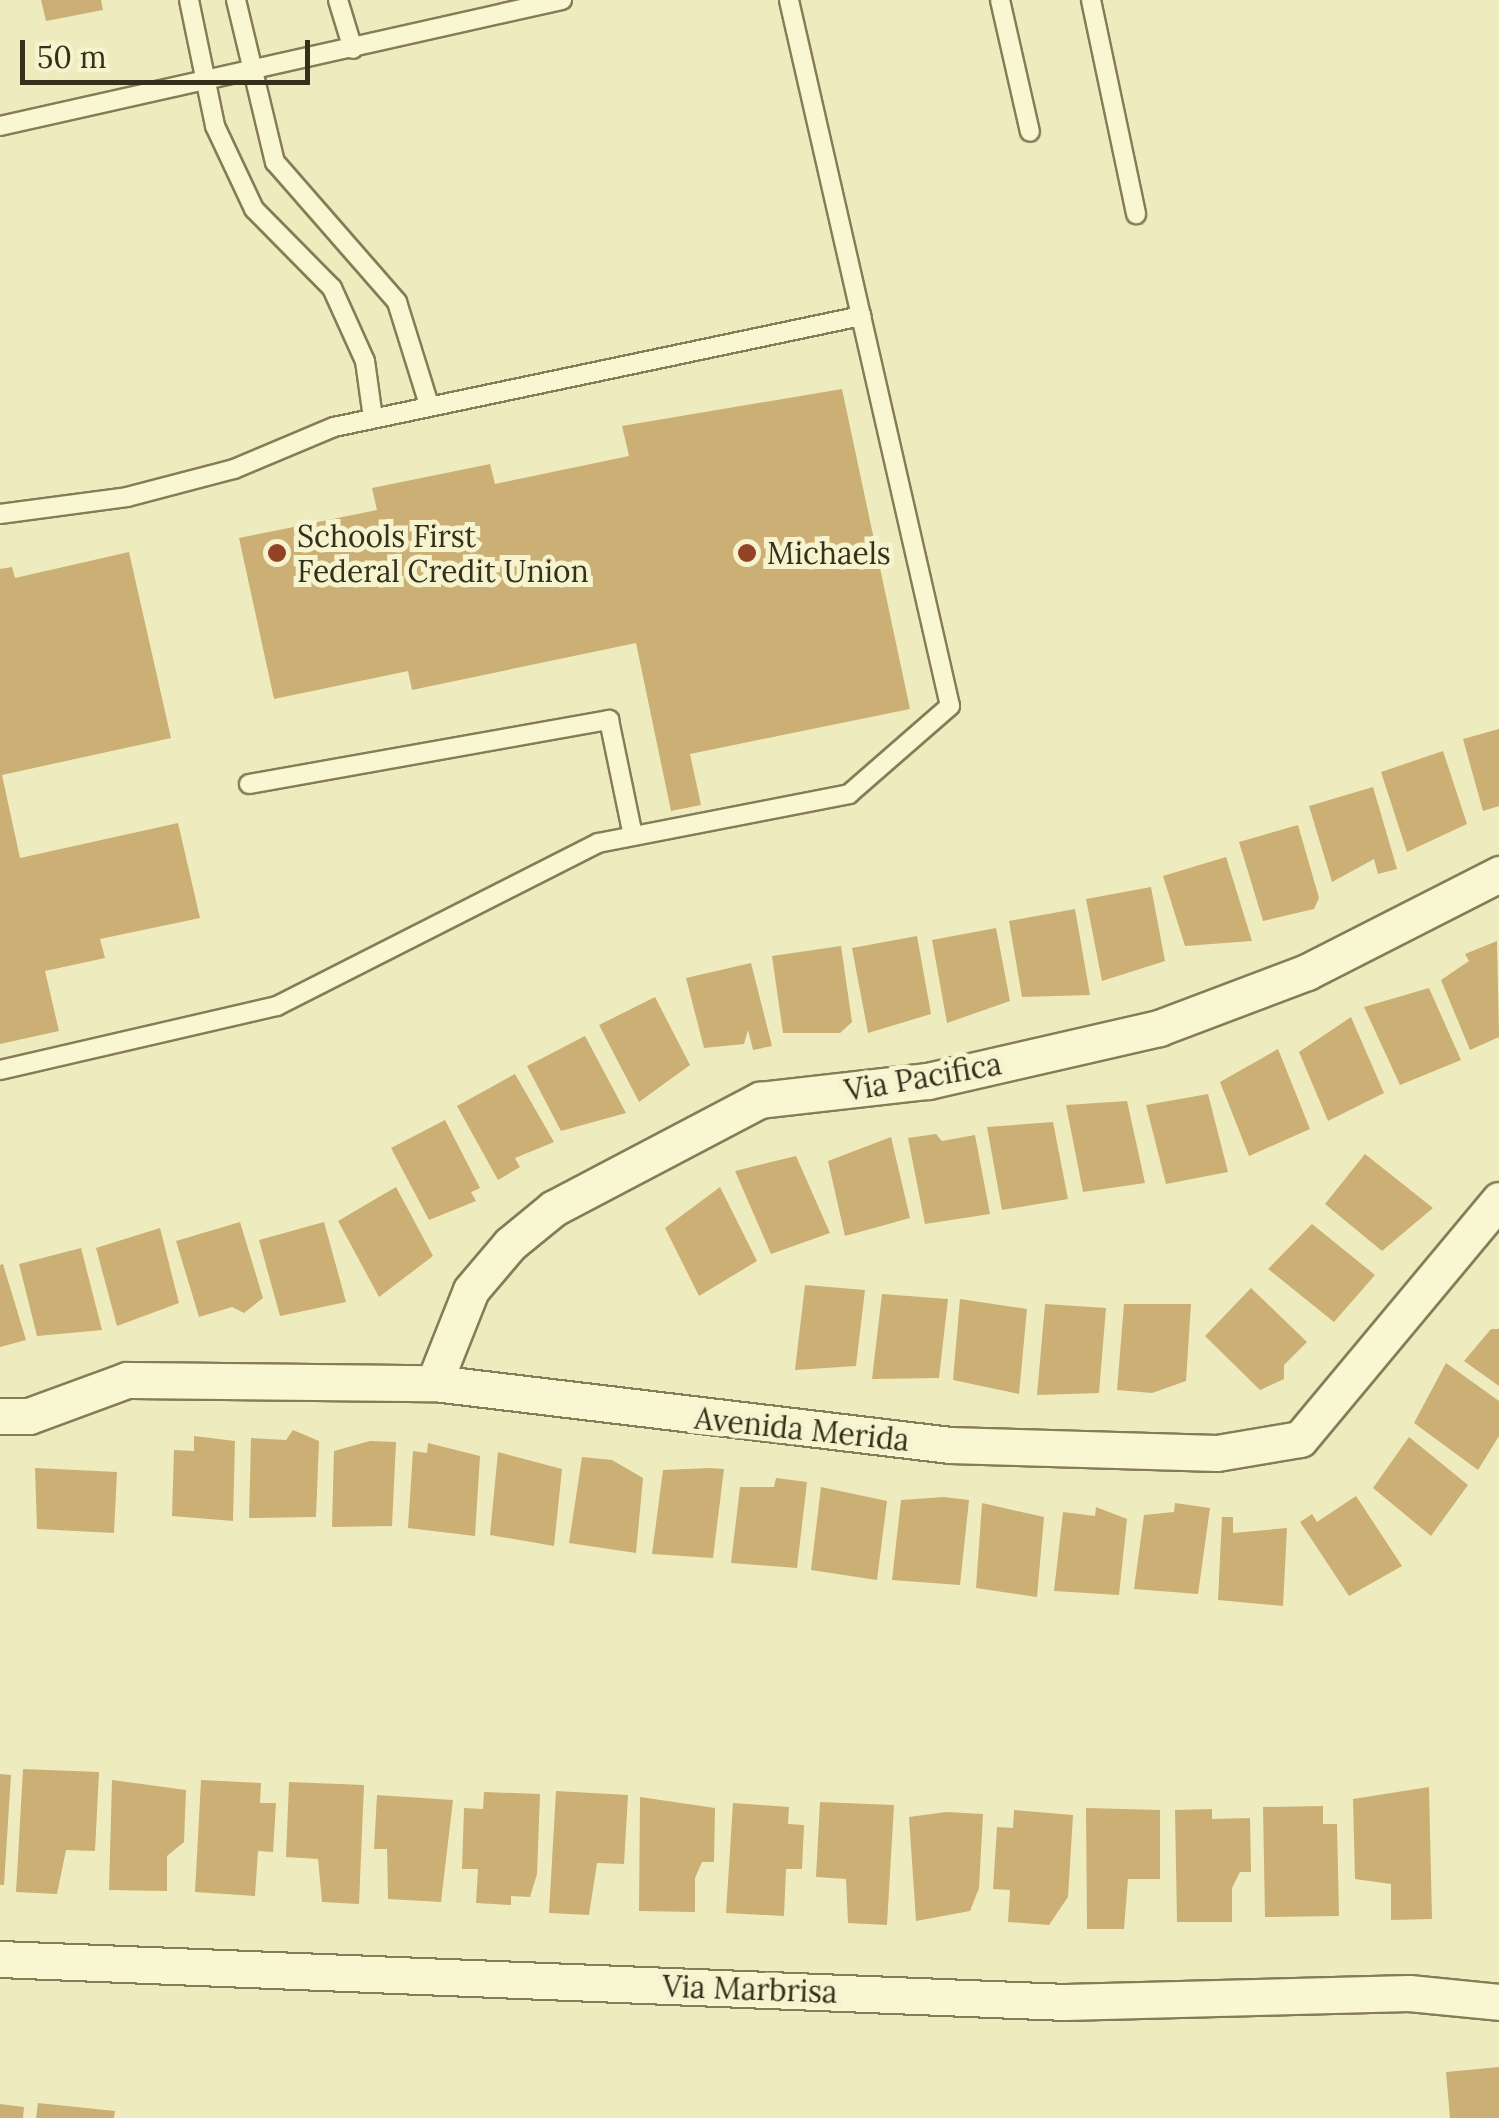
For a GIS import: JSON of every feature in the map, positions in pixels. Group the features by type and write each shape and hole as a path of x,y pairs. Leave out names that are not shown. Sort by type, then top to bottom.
{"street":[{"name":"Via Pacifica","path":"434,1384 471,1290 510,1244 554,1208 760,1100 928,1081 1159,1028 1307,972 1499,874"},
{"name":"Avenida Merida","path":"0,1416 29,1416 126,1380 434,1384 950,1445 1217,1453 1300,1440 1499,1200"},
{"name":"Via Marbrisa","path":"0,1959 1065,2002 1410,1993 1499,2002"}],"lane":[{"path":"188,0 215,126 254,209 332,288 365,361 373,418"},
{"path":"236,0 275,162 397,302 429,405"},
{"path":"338,0 353,49"},
{"path":"0,126 562,0"},
{"path":"0,1070 277,1006 598,843 849,794 950,706 790,0"},
{"path":"1000,0 1030,132"},
{"path":"1091,0 1136,214"},
{"path":"0,514 127,497 373,418 861,316"},
{"path":"249,784 609,720 633,836"}],"building":[{"path":"41,0 101,0 103,10 46,21"},
{"path":"842,389 910,709 690,754 701,805 671,811 636,643 412,690 408,671 274,699 239,538 377,510 372,488 490,464 495,484 629,456 622,426"},
{"path":"129,552 171,738 2,775 20,858 178,823 200,918 100,939 105,958 45,971 59,1031 0,1044 0,569 12,567 15,578"},
{"path":"1499,729 1499,806 1483,811 1463,739"},
{"path":"1443,751 1467,824 1407,852 1381,772"},
{"path":"1373,787 1397,869 1378,874 1374,859 1332,882 1309,806"},
{"path":"1298,825 1319,898 1314,909 1263,921 1239,842"},
{"path":"1226,857 1252,941 1185,946 1163,876"},
{"path":"1151,887 1165,961 1102,981 1086,899"},
{"path":"1075,909 1090,995 1022,997 1009,921"},
{"path":"996,928 1010,1001 947,1023 932,940"},
{"path":"917,936 931,1014 868,1033 852,948"},
{"path":"1497,941 1499,1037 1470,1050 1441,980 1469,961 1465,954"},
{"path":"841,946 852,1022 840,1033 783,1033 772,956"},
{"path":"751,963 772,1046 753,1050 748,1030 744,1044 704,1048 686,978"},
{"path":"1429,988 1461,1060 1400,1085 1364,1007"},
{"path":"655,997 690,1065 639,1102 599,1025"},
{"path":"1351,1017 1384,1093 1328,1121 1299,1052"},
{"path":"585,1036 626,1113 561,1131 527,1066"},
{"path":"1278,1049 1310,1129 1249,1156 1220,1082"},
{"path":"515,1074 554,1142 515,1158 520,1167 498,1180 457,1106"},
{"path":"1208,1094 1228,1172 1166,1184 1146,1105"},
{"path":"1127,1101 1145,1183 1083,1192 1066,1105"},
{"path":"445,1120 480,1188 471,1192 476,1201 429,1220 391,1148"},
{"path":"1053,1122 1068,1199 1002,1210 987,1127"},
{"path":"936,1134 942,1141 975,1135 990,1214 925,1224 908,1138"},
{"path":"891,1137 910,1218 845,1236 828,1161"},
{"path":"1365,1154 1433,1208 1382,1251 1325,1204"},
{"path":"796,1156 830,1233 771,1254 735,1171"},
{"path":"396,1187 433,1256 379,1297 338,1221"},
{"path":"720,1187 757,1261 699,1296 665,1228"},
{"path":"240,1222 263,1298 244,1313 232,1307 199,1317 176,1241"},
{"path":"324,1222 346,1302 280,1316 259,1240"},
{"path":"1312,1224 1375,1275 1334,1322 1268,1269"},
{"path":"160,1228 179,1303 117,1326 96,1248"},
{"path":"81,1248 102,1330 37,1336 19,1264"},
{"path":"3,1264 26,1340 0,1347 0,1265"},
{"path":"805,1285 865,1290 856,1366 795,1370"},
{"path":"1251,1288 1307,1342 1284,1365 1284,1379 1260,1390 1205,1336"},
{"path":"882,1294 948,1299 939,1378 872,1379"},
{"path":"960,1299 1027,1309 1019,1394 953,1380"},
{"path":"1045,1304 1106,1308 1099,1393 1037,1395"},
{"path":"1124,1304 1191,1304 1186,1381 1152,1393 1117,1390"},
{"path":"1491,1329 1499,1329 1499,1386 1464,1361"},
{"path":"1446,1363 1499,1401 1499,1436 1478,1470 1414,1423"},
{"path":"293,1430 319,1441 316,1517 249,1518 251,1438 286,1440"},
{"path":"194,1436 235,1441 233,1521 172,1516 174,1450 194,1451"},
{"path":"1409,1437 1468,1485 1431,1536 1373,1488"},
{"path":"370,1441 396,1442 392,1526 332,1527 334,1451"},
{"path":"428,1443 480,1456 475,1536 408,1528 413,1451 427,1453"},
{"path":"498,1452 562,1469 554,1546 490,1535"},
{"path":"582,1457 612,1460 643,1478 636,1553 569,1543"},
{"path":"35,1468 117,1472 114,1533 37,1529"},
{"path":"724,1469 713,1558 652,1554 663,1470"},
{"path":"776,1478 807,1482 797,1568 731,1563 740,1487 774,1487"},
{"path":"821,1487 887,1501 877,1580 811,1570"},
{"path":"1356,1496 1402,1566 1349,1596 1300,1522 1312,1514 1317,1522"},
{"path":"901,1500 969,1500 960,1585 892,1580"},
{"path":"982,1503 1044,1517 1037,1597 976,1588"},
{"path":"1175,1503 1210,1508 1198,1594 1134,1589 1144,1515 1174,1512"},
{"path":"1096,1507 1127,1519 1119,1595 1054,1591 1063,1512 1095,1516"},
{"path":"1222,1517 1233,1517 1233,1533 1287,1528 1283,1606 1218,1600"},
{"path":"23,1769 99,1772 95,1851 66,1850 57,1894 16,1892"},
{"path":"0,1774 11,1775 4,1885 0,1885"},
{"path":"112,1780 186,1790 184,1842 167,1856 167,1891 109,1890"},
{"path":"201,1780 261,1783 260,1803 276,1803 273,1852 258,1851 255,1896 195,1892"},
{"path":"289,1782 364,1785 359,1904 322,1902 318,1859 286,1857"},
{"path":"1429,1787 1432,1919 1391,1920 1391,1884 1355,1879 1353,1799"},
{"path":"556,1791 628,1795 624,1864 597,1863 589,1915 549,1913"},
{"path":"484,1792 540,1794 537,1874 530,1897 511,1896 511,1905 476,1903 478,1869 462,1869 464,1808 483,1809"},
{"path":"377,1795 453,1800 441,1902 388,1899 387,1849 374,1849"},
{"path":"640,1797 715,1808 714,1862 702,1862 695,1878 695,1912 639,1911"},
{"path":"820,1802 894,1805 887,1925 848,1923 846,1879 816,1877"},
{"path":"733,1803 789,1807 788,1824 804,1825 802,1869 786,1869 784,1916 726,1913"},
{"path":"1323,1806 1323,1824 1337,1824 1339,1916 1265,1917 1263,1807"},
{"path":"1086,1808 1160,1810 1160,1879 1128,1879 1124,1929 1087,1929"},
{"path":"1212,1809 1212,1819 1250,1818 1251,1872 1240,1872 1232,1888 1232,1922 1177,1922 1175,1810"},
{"path":"1014,1810 1073,1815 1068,1897 1049,1925 1008,1922 1010,1890 993,1889 997,1827 1013,1828"},
{"path":"946,1812 983,1814 979,1888 970,1911 916,1921 909,1817"},
{"path":"1499,2067 1499,2118 1450,2118 1446,2072"},
{"path":"38,2103 115,2111 114,2118 36,2118"},
{"path":"0,2104 24,2107 23,2118 0,2118"}],"place":[{"name":"Schools First Federal Credit Union","path":"277,553"},
{"name":"Michaels","path":"747,553"}]}
